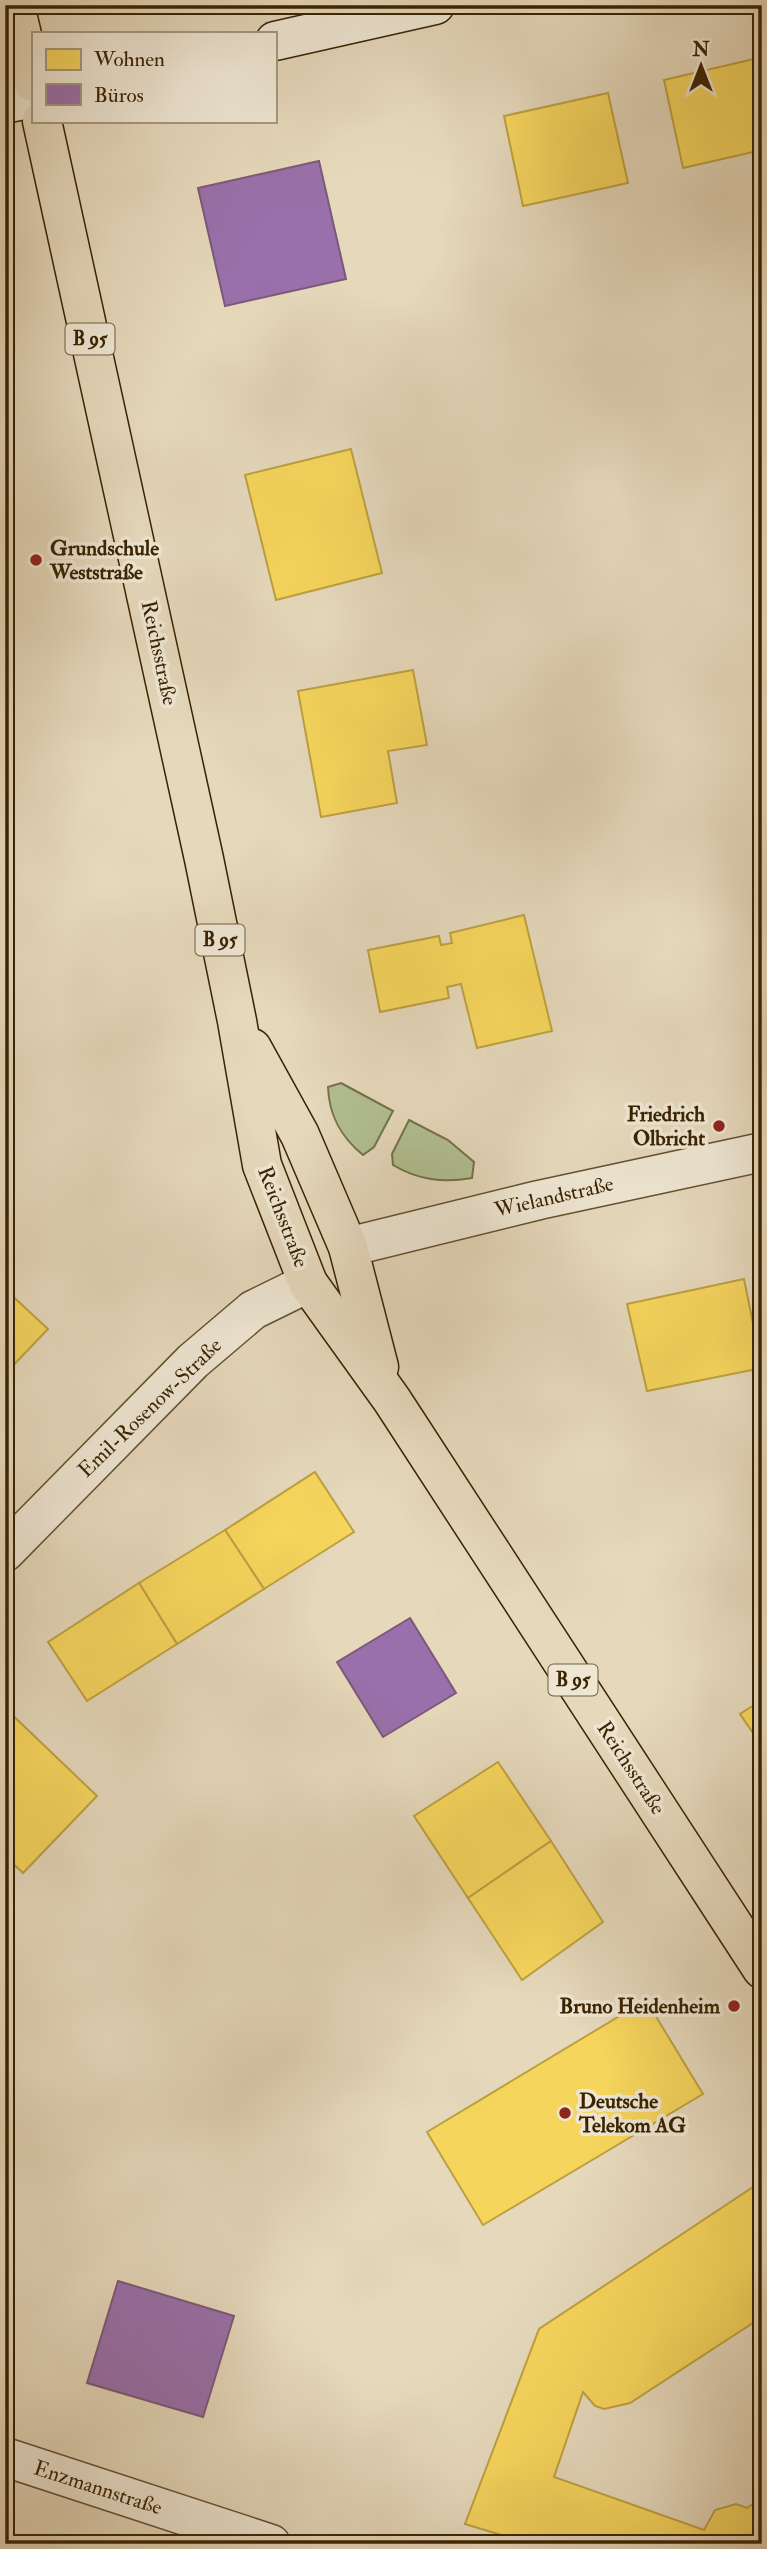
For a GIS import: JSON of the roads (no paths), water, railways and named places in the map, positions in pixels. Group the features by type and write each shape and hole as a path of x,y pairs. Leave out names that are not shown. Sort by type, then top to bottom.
{"main road":[{"path":"15,5 32,78"},
{"name":"Reichsstraße","path":"42,122 237,1021 262,1166 308,1283 385,1390 762,1969"},
{"name":"Reichsstraße","path":"237,1021 300,1135 348,1247 385,1390"}],"street":[{"path":"276,41 435,5"},
{"path":"5,104 32,98"},
{"name":"Wielandstraße","path":"348,1247 539,1200 762,1152"},
{"name":"Emil-Rosenow-Straße","path":"5,1552 193,1361 253,1310 308,1283"},
{"name":"Enzmannstraße","path":"5,2457 271,2544"}],"place":[{"name":"Grundschule Weststraße","path":"36,560"},
{"name":"Friedrich Olbricht","path":"719,1126"},
{"name":"Bruno Heidenheim","path":"734,2006"},
{"name":"Deutsche Telekom AG","path":"565,2113"}]}
